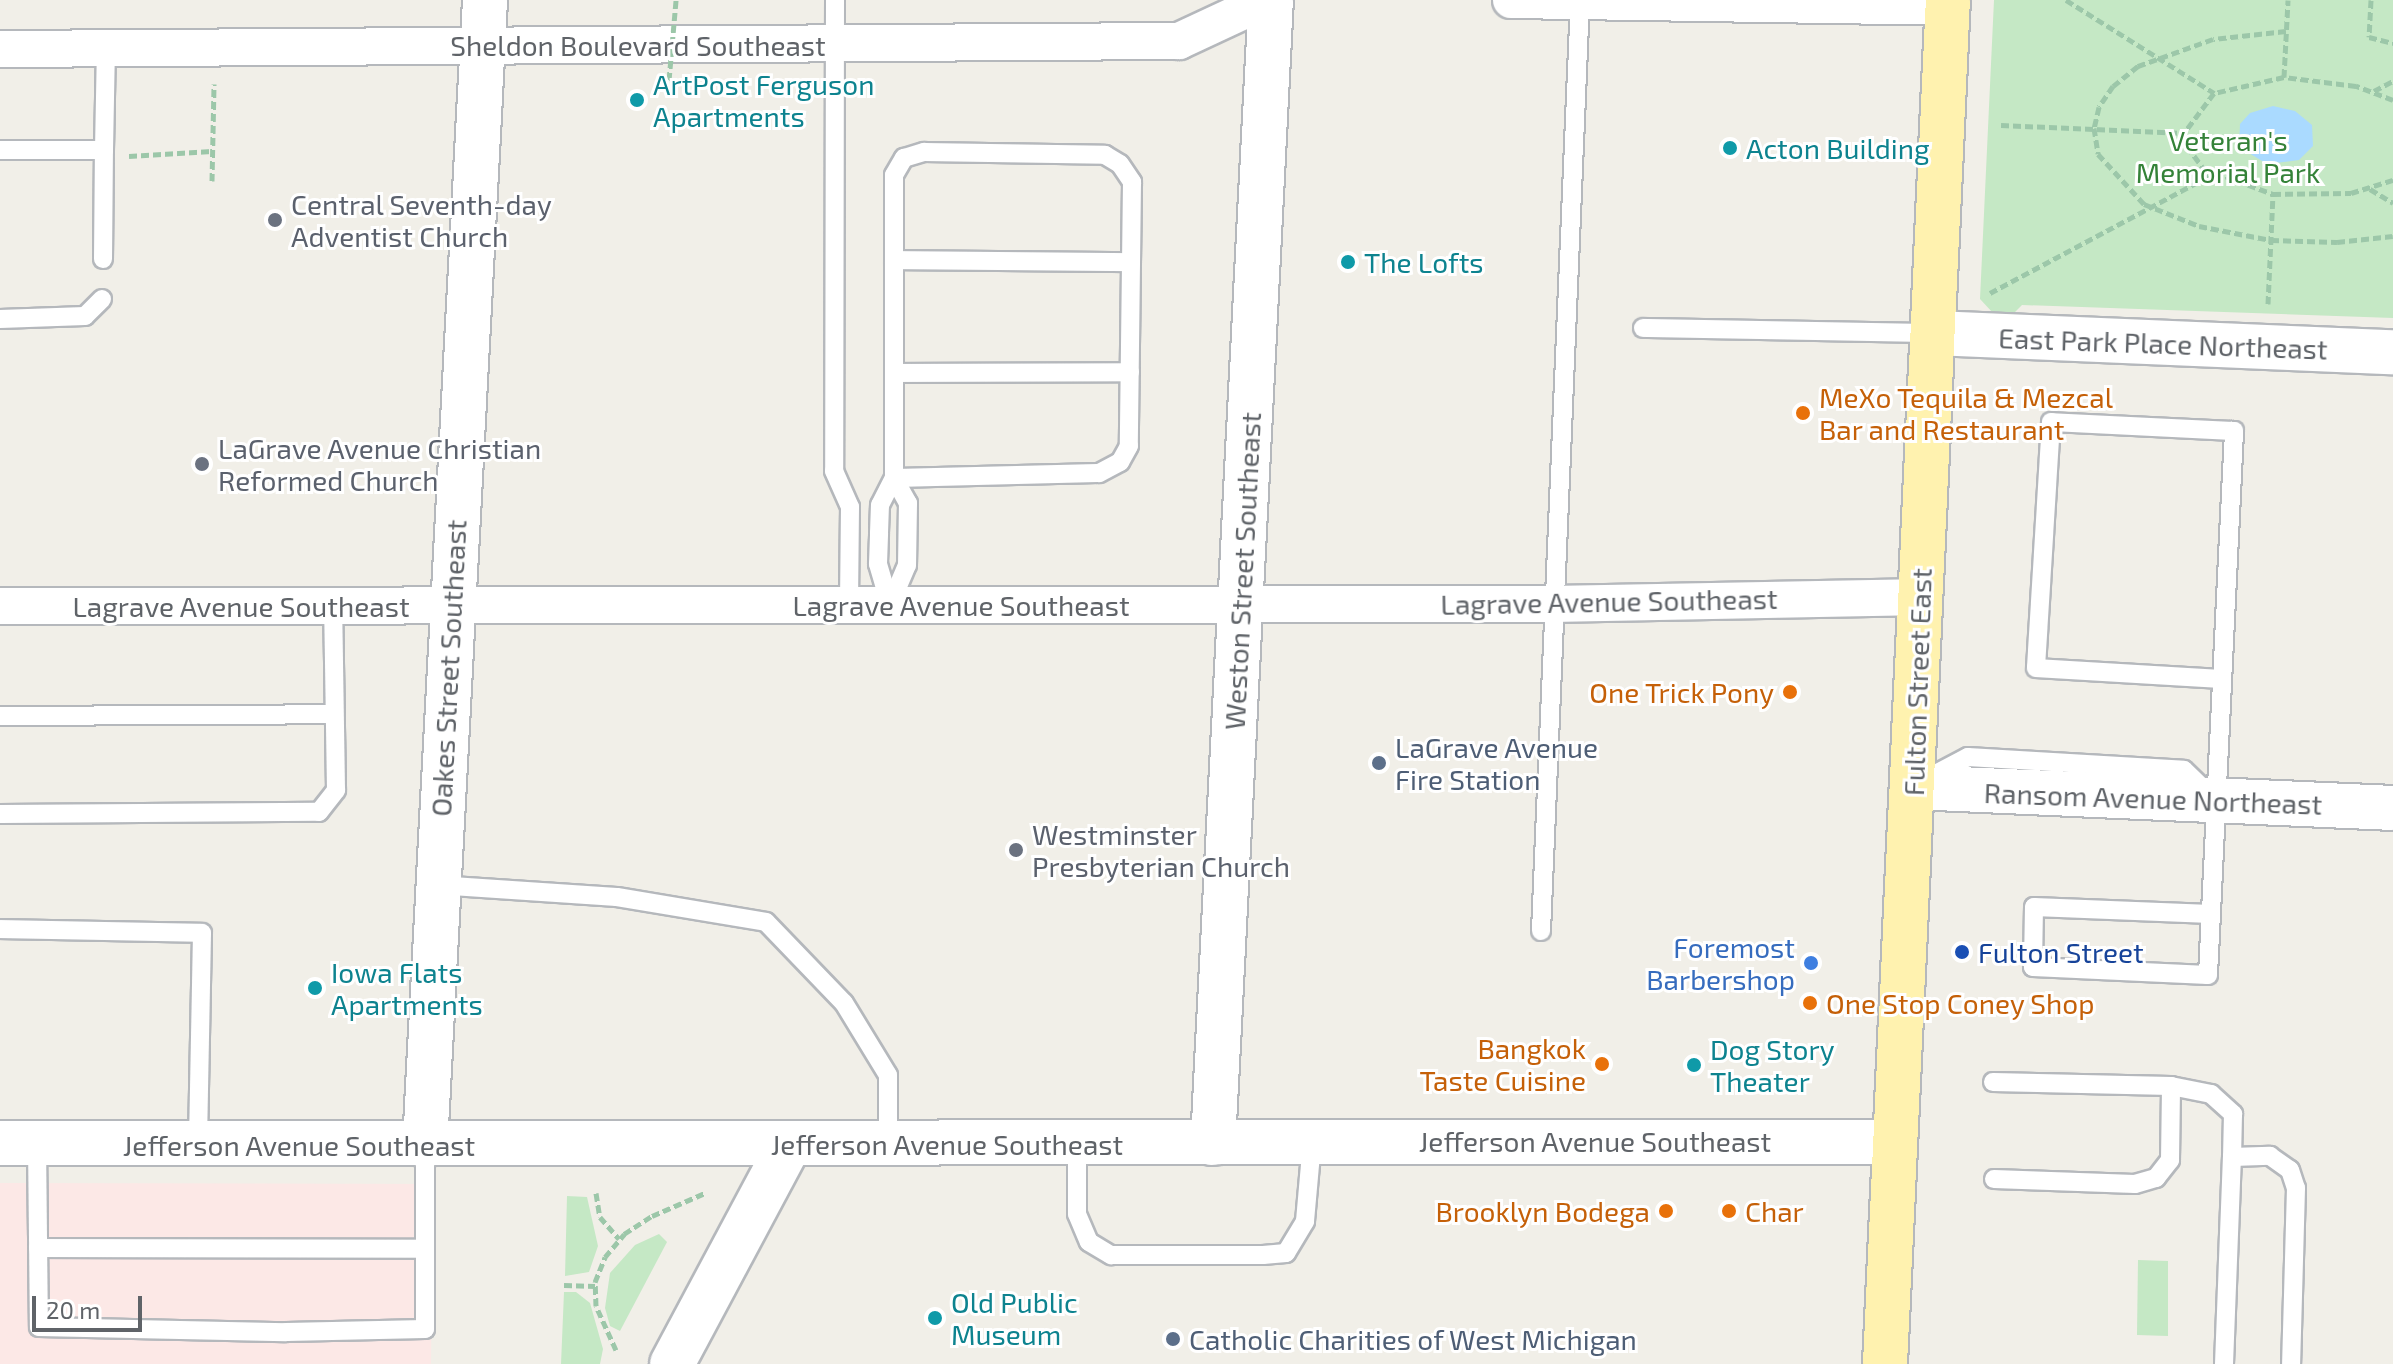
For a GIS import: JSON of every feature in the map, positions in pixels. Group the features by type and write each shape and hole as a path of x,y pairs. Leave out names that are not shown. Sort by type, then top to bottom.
{"main road":[{"name":"Fulton Street East","path":"1885,1364 1948,3"}],"street":[{"name":"Oakes Street Southeast","path":"425,1145 450,606 485,0"},
{"name":"Sheldon Boulevard Southeast","path":"0,49 1179,41 1269,0"},
{"name":"Weston Street Southeast","path":"1213,1143 1269,0"},
{"path":"1511,0 1948,3"},
{"name":"East Park Place Northeast","path":"1932,333 2393,352"},
{"name":"Lagrave Avenue Southeast","path":"0,606 1556,604 1921,597"},
{"name":"Ransom Avenue Northeast","path":"1913,787 2393,808"},
{"name":"Jefferson Avenue Southeast","path":"18,1143 888,1145 1895,1142"},
{"path":"672,1364 789,1145"}],"lane":[{"path":"835,0 834,471 850,507 849,605"},
{"path":"1541,931 1580,0"},
{"path":"103,259 106,48"},
{"path":"0,150 104,153"},
{"path":"890,605 878,564 880,505 894,478 894,175 904,158 924,152 1105,155 1120,164 1132,182 1129,446 1120,462 1099,473 894,478"},
{"path":"894,260 1131,262"},
{"path":"0,319 85,316 102,299"},
{"path":"1643,328 1932,333"},
{"path":"894,373 1130,372"},
{"path":"2211,914 2034,907 2033,967 2208,975 2211,914 2221,679 2234,431 2051,422 2036,668 2221,679"},
{"path":"890,605 907,565 908,503 894,478"},
{"path":"0,814 319,812 336,790 333,606"},
{"path":"0,716 333,714"},
{"path":"437,885 617,897 766,922 844,1003 888,1075 888,1145"},
{"path":"0,929 202,933 198,1144"},
{"path":"1993,1082 2171,1086 2211,1094 2233,1114 2224,1364"},
{"path":"1994,1179 2135,1184 2156,1178 2170,1160 2171,1086"},
{"path":"1077,1144 1077,1214 1089,1242 1111,1255 1263,1255 1286,1253 1305,1221 1312,1142"},
{"path":"18,1143 38,1248 39,1327 425,1329 425,1145"},
{"path":"2232,1157 2270,1156 2290,1170 2296,1188 2291,1364"},
{"path":"38,1248 425,1249"}],"path":[{"path":"668,92 676,0"},
{"path":"2066,0 2214,93"},
{"path":"2284,77 2288,0"},
{"path":"2371,0 2369,37 2393,43"},
{"path":"2286,31 2213,39 2157,57 2113,86 2099,107 2094,128 2094,142 2107,169 2150,207 2199,226 2271,240 2337,242 2393,236"},
{"path":"2184,133 2199,106 2214,93 2284,77 2374,91 2393,100"},
{"path":"2374,91 2393,81"},
{"path":"212,181 214,83"},
{"path":"2001,125 2184,133"},
{"path":"2184,133 2194,157 2213,174 2273,194 2370,189 2393,180"},
{"path":"104,153 212,151"},
{"path":"1990,293 2213,174"},
{"path":"2370,189 2393,203"},
{"path":"2268,304 2273,194"},
{"path":"596,1193 600,1217 619,1239"},
{"path":"616,1350 596,1306 595,1286 605,1257 619,1239 652,1216 705,1193"},
{"path":"564,1285 595,1286"}],"shaded area":[{"path":"0,1183 433,1184 431,1364 0,1364"}],"green space":[{"name":"Veteran's Memorial Park","path":"1994,0 2393,0 2393,318 2022,305 2013,314 1993,313 1980,299"},
{"path":"567,1196 587,1197 598,1246 589,1272 565,1276"},
{"path":"659,1234 667,1242 620,1331 610,1326 605,1308 610,1273 635,1245"},
{"path":"2138,1260 2168,1261 2168,1336 2137,1335"},
{"path":"564,1292 576,1292 590,1303 603,1349 600,1364 561,1364"}],"water":[{"path":"2273,106 2295,111 2312,125 2313,146 2299,160 2267,164 2239,147 2240,124 2250,113"}],"place":[{"name":"ArtPost Ferguson Apartments","path":"637,100"},
{"name":"Acton Building","path":"1730,148"},
{"name":"Central Seventh-day Adventist Church","path":"275,220"},
{"name":"The Lofts","path":"1348,262"},
{"name":"MeXo Tequila & Mezcal Bar and Restaurant","path":"1803,413"},
{"name":"LaGrave Avenue Christian Reformed Church","path":"202,464"},
{"name":"One Trick Pony","path":"1790,692"},
{"name":"LaGrave Avenue Fire Station","path":"1379,763"},
{"name":"Westminster Presbyterian Church","path":"1016,850"},
{"name":"Fulton Street","path":"1962,952"},
{"name":"Foremost Barbershop","path":"1811,963"},
{"name":"Iowa Flats Apartments","path":"315,988"},
{"name":"One Stop Coney Shop","path":"1810,1003"},
{"name":"Bangkok Taste Cuisine","path":"1602,1064"},
{"name":"Dog Story Theater","path":"1694,1065"},
{"name":"Brooklyn Bodega","path":"1666,1211"},
{"name":"Char","path":"1729,1211"},
{"name":"Old Public Museum","path":"935,1318"},
{"name":"Catholic Charities of West Michigan","path":"1173,1339"}]}
